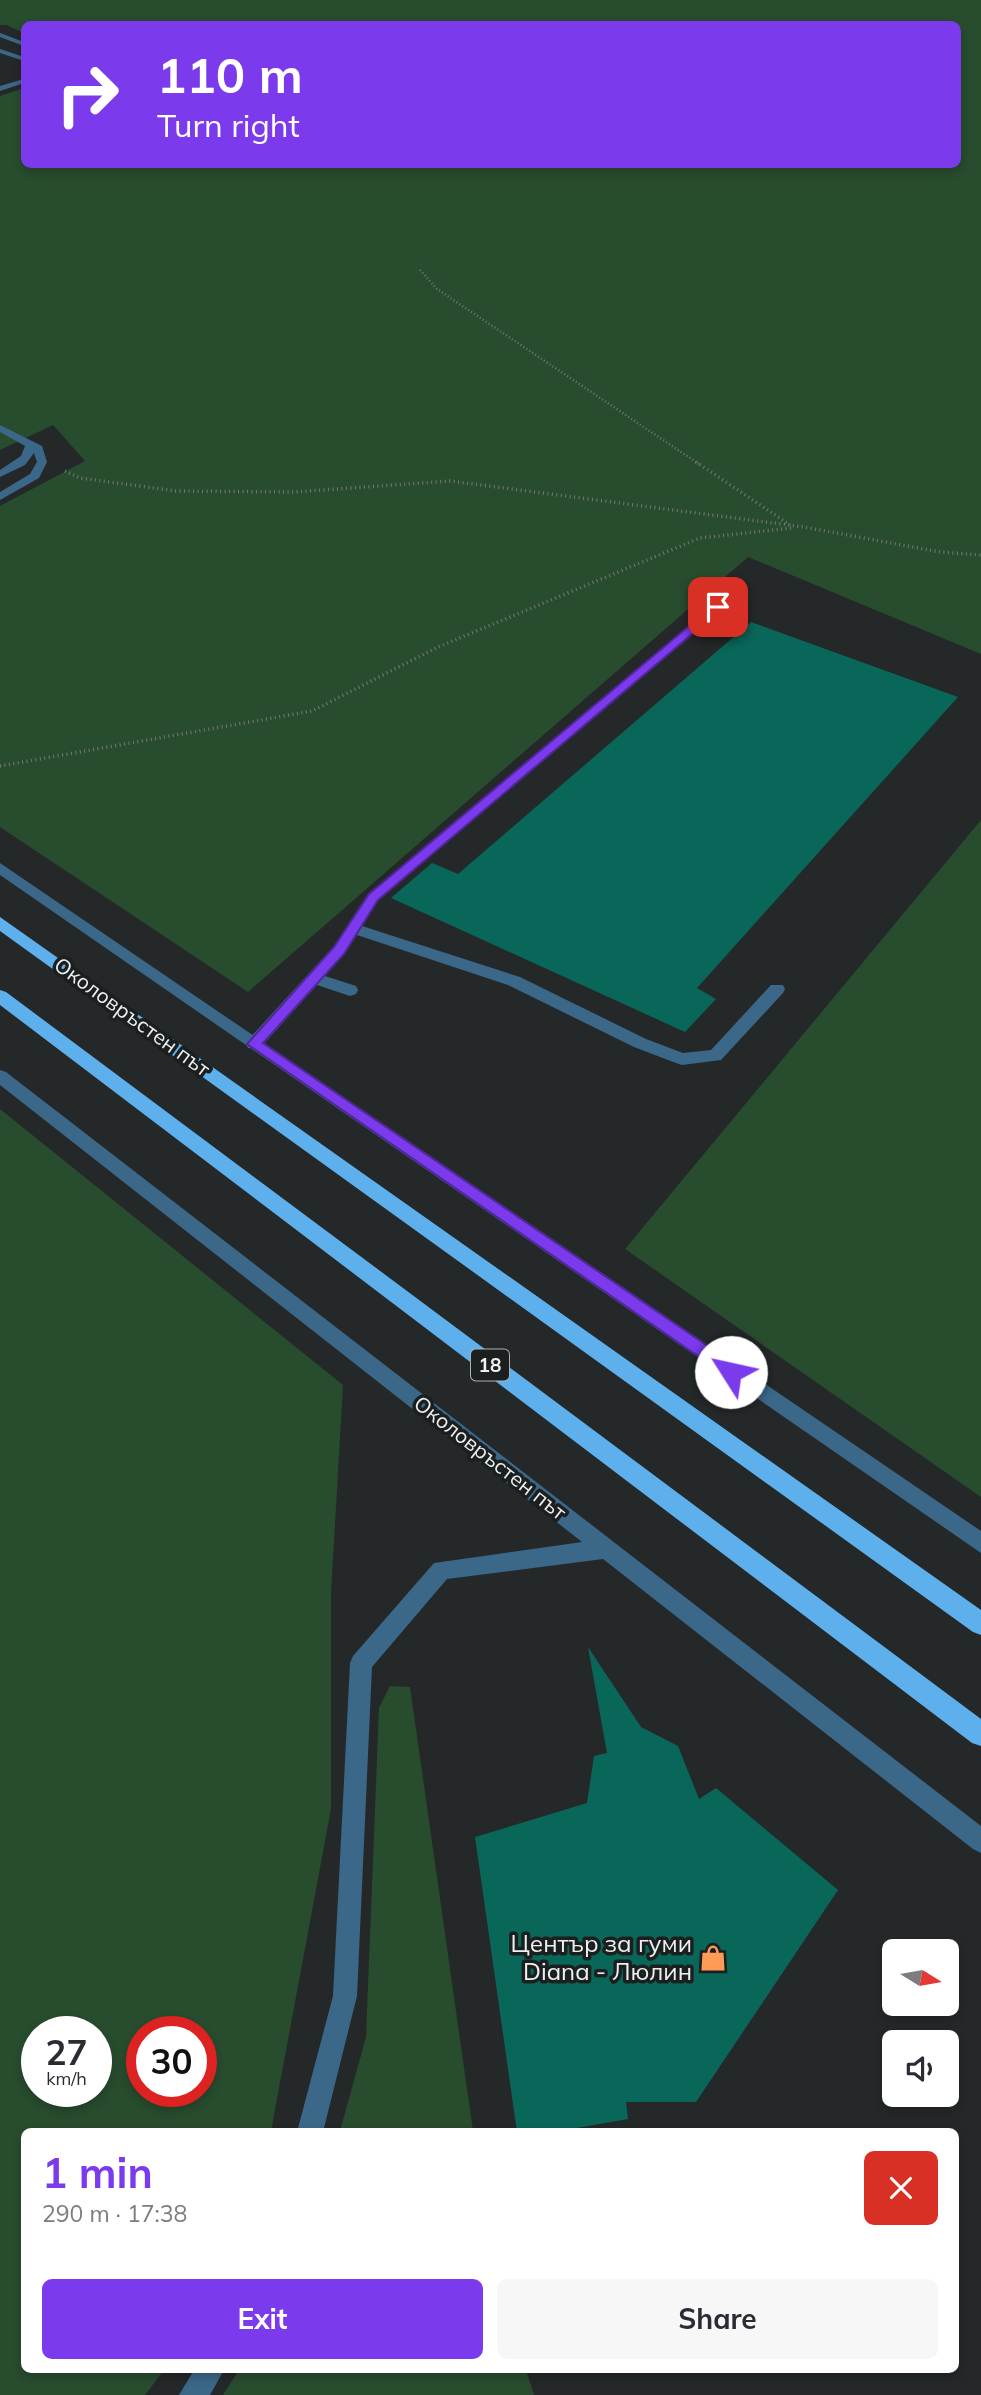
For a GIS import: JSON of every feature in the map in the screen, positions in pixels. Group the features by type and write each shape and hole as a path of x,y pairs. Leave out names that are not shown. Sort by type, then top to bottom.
{"highway":[{"name":"Околовръстен път","path":"0,923 981,1624"},
{"name":"18","path":"0,996 981,1734"}],"street":[{"path":"0,35 21,43"},
{"path":"0,51 21,58"},
{"path":"0,89 21,82"},
{"path":"0,428 38,448 42,462 35,475 0,497"},
{"path":"0,474 24,461 31,443"},
{"path":"254,1044 339,950 373,897 738,590"},
{"path":"0,869 981,1544"},
{"path":"353,928 514,981 640,1043 682,1059 715,1056 776,989"},
{"path":"314,978 350,990"},
{"name":"Околовръстен път","path":"0,1076 981,1841"},
{"path":"311,2128 345,1996 360,1662 441,1570 606,1549"},
{"path":"192,2395 208,2373"}],"path":[{"path":"421,270 437,289 790,526"},
{"path":"42,462 80,478 176,491 294,492 450,481 804,527 940,552 981,555"},
{"path":"0,766 312,710 438,647 700,538 804,527"}],"green space":[{"path":"0,0 981,0 981,654 748,557 248,992 0,827 0,506 85,461 53,425 0,450 0,96 21,89 21,168 961,168 961,21 21,21 21,32 0,25"},
{"path":"981,820 981,1497 625,1249"},
{"path":"0,1109 343,1385 331,1593 331,1809 272,2128 21,2128 21,2373 162,2373 145,2395 0,2395"},
{"path":"390,1686 410,1687 473,2128 341,2128 366,2037 379,1708"},
{"path":"237,2373 527,2373 534,2395 223,2395"}],"building":[{"path":"751,622 958,697 697,988 716,999 685,1032 391,898 432,863 458,874"},
{"path":"588,1647 641,1727 678,1746 699,1799 716,1788 838,1890 696,2102 626,2102 628,2119 577,2128 516,2128 475,1837 587,1803 594,1756 607,1753"}],"place":[{"name":"Център за гуми Diana - Люлин","path":"713,1958"}],"route":[{"path":"718,607 373,897 339,950 254,1044 731,1372"}]}
